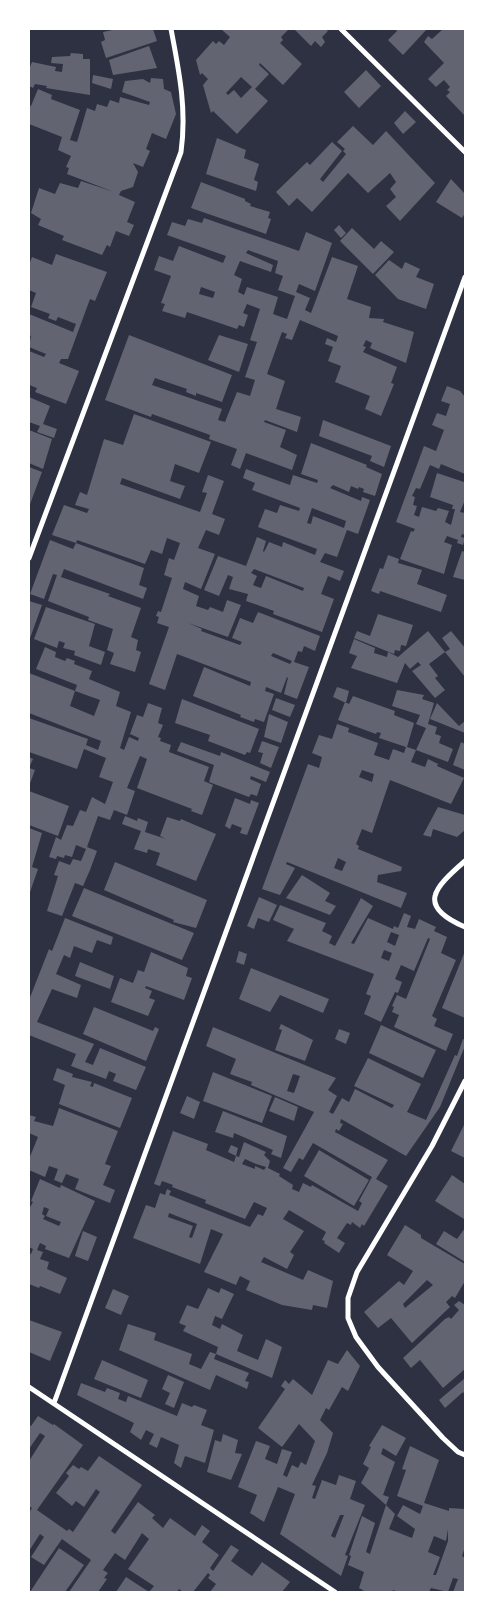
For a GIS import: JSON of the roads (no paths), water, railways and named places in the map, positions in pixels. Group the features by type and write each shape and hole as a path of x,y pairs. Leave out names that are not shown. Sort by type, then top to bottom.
{"street":[{"path":"29,558 181,152 185,125 183,92 171,29"},
{"path":"342,29 465,152"},
{"path":"54,1403 465,277"},
{"path":"465,861 438,887 435,896 435,907 442,915 465,928"},
{"path":"465,1081 432,1146 357,1272 348,1298 348,1318 356,1337 378,1367 443,1438 465,1455"},
{"path":"29,1387 335,1592"}]}
